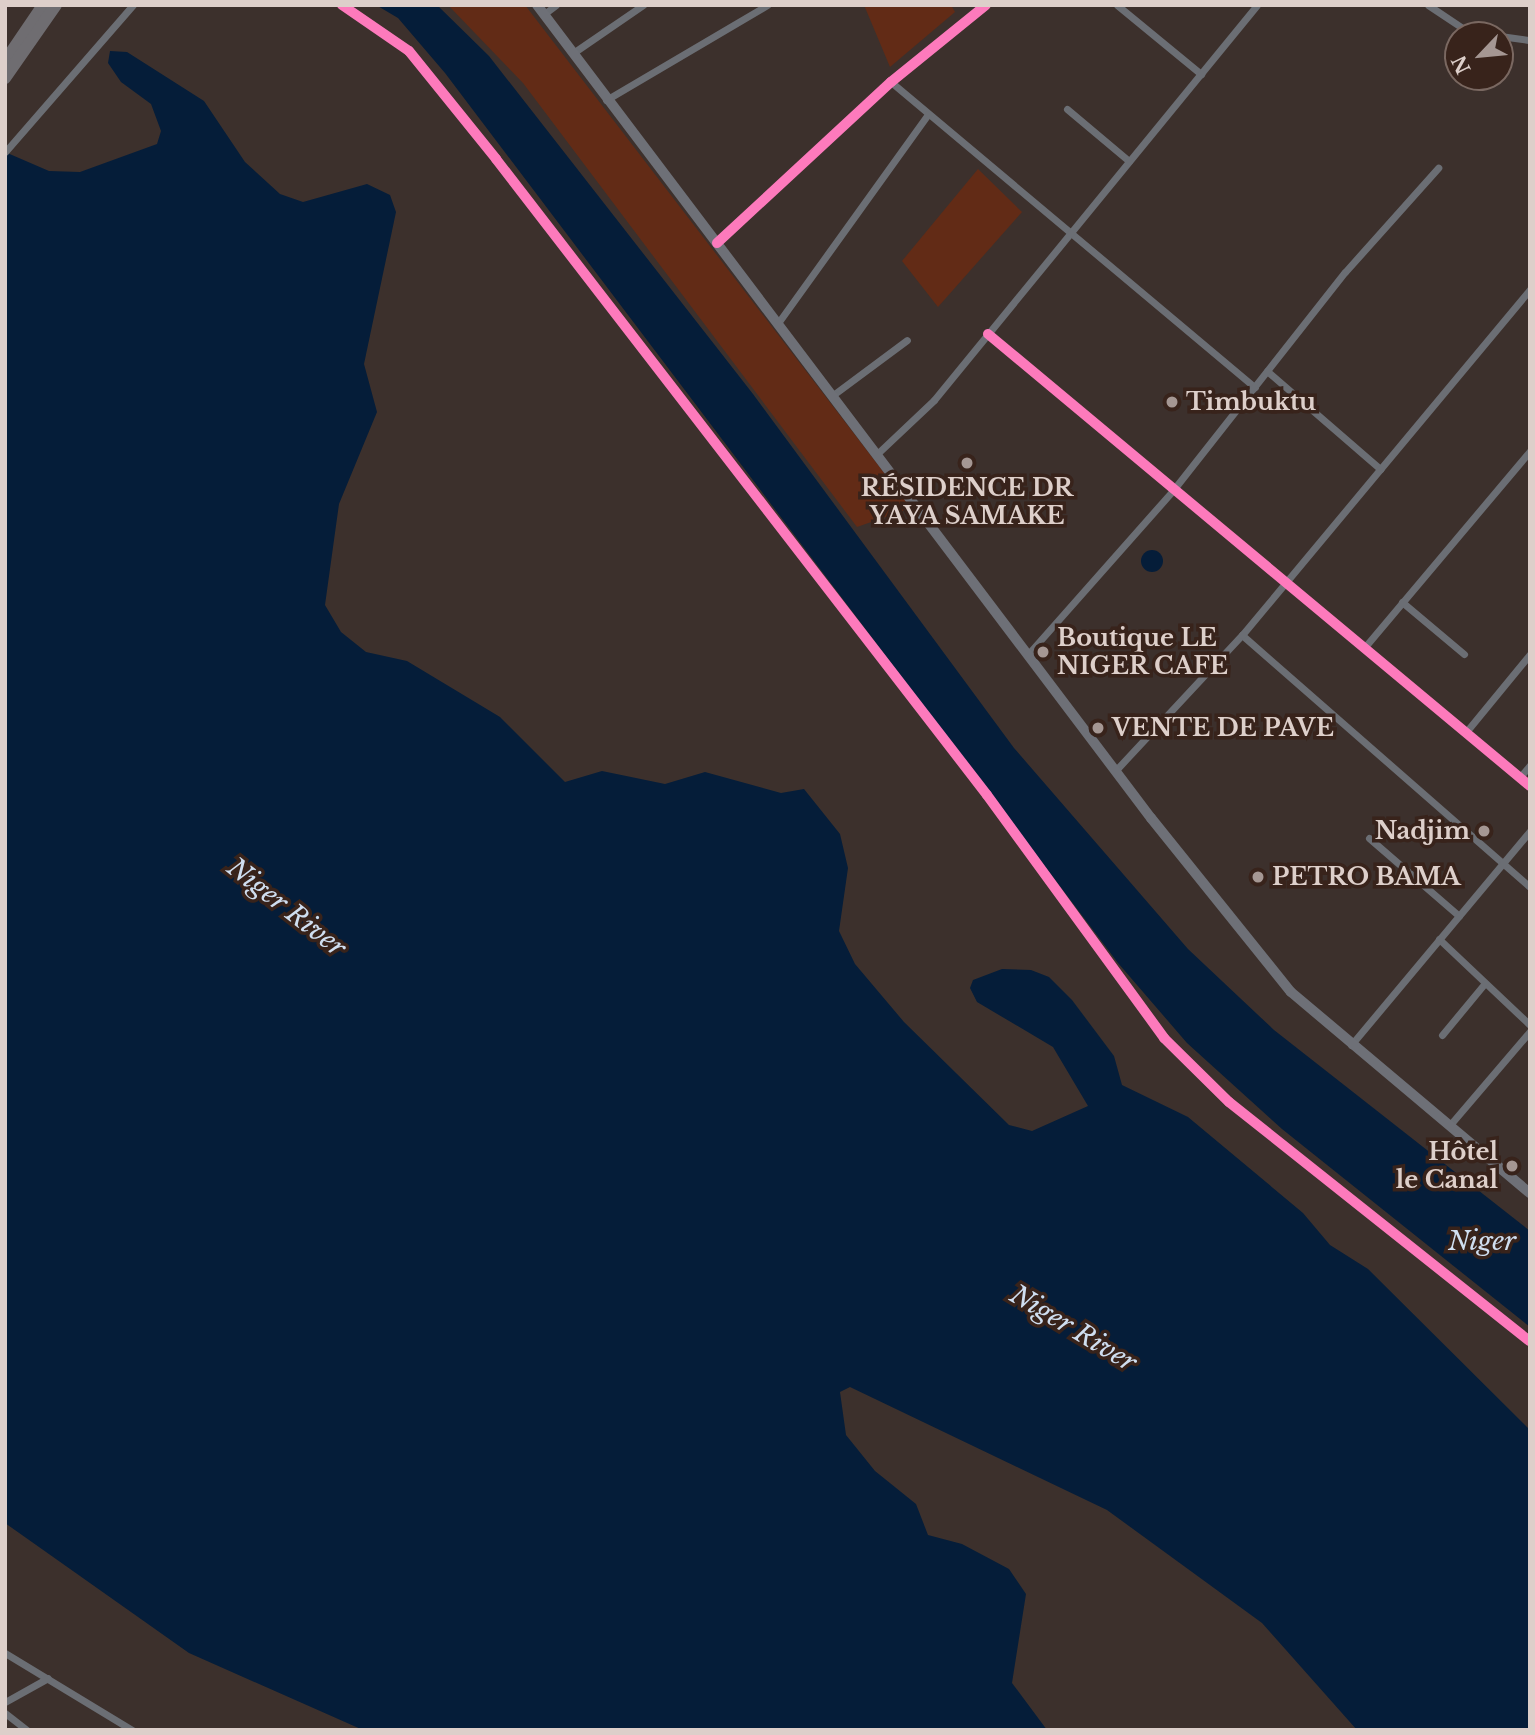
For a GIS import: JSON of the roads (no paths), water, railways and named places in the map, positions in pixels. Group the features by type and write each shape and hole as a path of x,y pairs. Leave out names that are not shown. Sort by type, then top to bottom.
{"main road":[{"path":"5,61 43,5"},
{"path":"5,78 56,5"},
{"path":"540,10 606,100 1030,652 1116,770 1291,992 1350,1046 1530,1193"}],"street":[{"path":"5,152 133,5"},
{"path":"342,5 409,51 461,116 986,795 1164,1038 1229,1102 1530,1340"},
{"path":"540,10 556,5"},
{"path":"573,53 643,5"},
{"path":"606,100 767,5"},
{"path":"969,5 976,13"},
{"path":"718,243 891,82 986,5"},
{"path":"1117,5 1200,74"},
{"path":"877,453 933,400 1257,5"},
{"path":"1428,5 1452,21"},
{"path":"891,82 1069,234 1255,387"},
{"path":"1067,109 1129,161"},
{"path":"778,323 928,114"},
{"path":"1030,652 1174,489 1268,371 1438,168"},
{"path":"1116,770 1242,635 1530,289"},
{"path":"988,334 1530,786"},
{"path":"833,395 907,340"},
{"path":"1268,371 1380,469"},
{"path":"1364,648 1530,451"},
{"path":"1402,602 1464,654"},
{"path":"1242,635 1530,887"},
{"path":"1466,732 1530,654"},
{"path":"1520,777 1530,765"},
{"path":"1350,1046 1530,831"},
{"path":"1369,838 1459,916"},
{"path":"1439,939 1530,1025"},
{"path":"1442,1035 1485,983"},
{"path":"1448,1126 1530,1031"},
{"path":"5,1654 132,1730"},
{"path":"5,1702 48,1678"},
{"path":"5,1713 27,1730"}],"water":[{"name":"Niger","path":"376,5 437,5 489,56 753,394 1014,748 1188,949 1274,1030 1530,1231 1530,1327 1282,1129 1187,1043 1118,963 445,73 398,18"},
{"name":"Niger River","path":"110,51 127,52 204,101 245,162 280,194 303,202 367,184 390,195 396,212 364,364 377,412 339,504 325,605 341,632 366,652 407,661 500,717 565,782 602,771 665,784 705,772 781,793 804,789 840,834 848,868 839,931 855,964 904,1022 1009,1125 1032,1131 1088,1106 1053,1047 977,1002 970,988 973,980 1002,969 1031,970 1049,977 1072,1000 1114,1056 1122,1085 1188,1117 1303,1213 1330,1245 1368,1269 1530,1430 1530,1730 1357,1730 1262,1623 1107,1510 850,1387 840,1392 846,1435 875,1471 916,1504 928,1535 962,1544 1009,1569 1026,1594 1012,1683 1047,1730 363,1730 189,1653 5,1523 5,152 49,171 80,172 157,144 161,131 151,104 121,82 108,63"},
{"path":"1152,550 1160,553 1163,561 1160,569 1152,572 1144,569 1141,561 1144,553"}],"place":[{"name":"Timbuktu","path":"1172,402"},
{"name":"RÉSIDENCE DR YAYA SAMAKE","path":"967,463"},
{"name":"Boutique LE NIGER CAFE","path":"1043,652"},
{"name":"VENTE DE PAVE","path":"1098,728"},
{"name":"Nadjim","path":"1484,831"},
{"name":"PETRO BAMA","path":"1258,877"},
{"name":"Hôtel le Canal","path":"1512,1166"}]}
